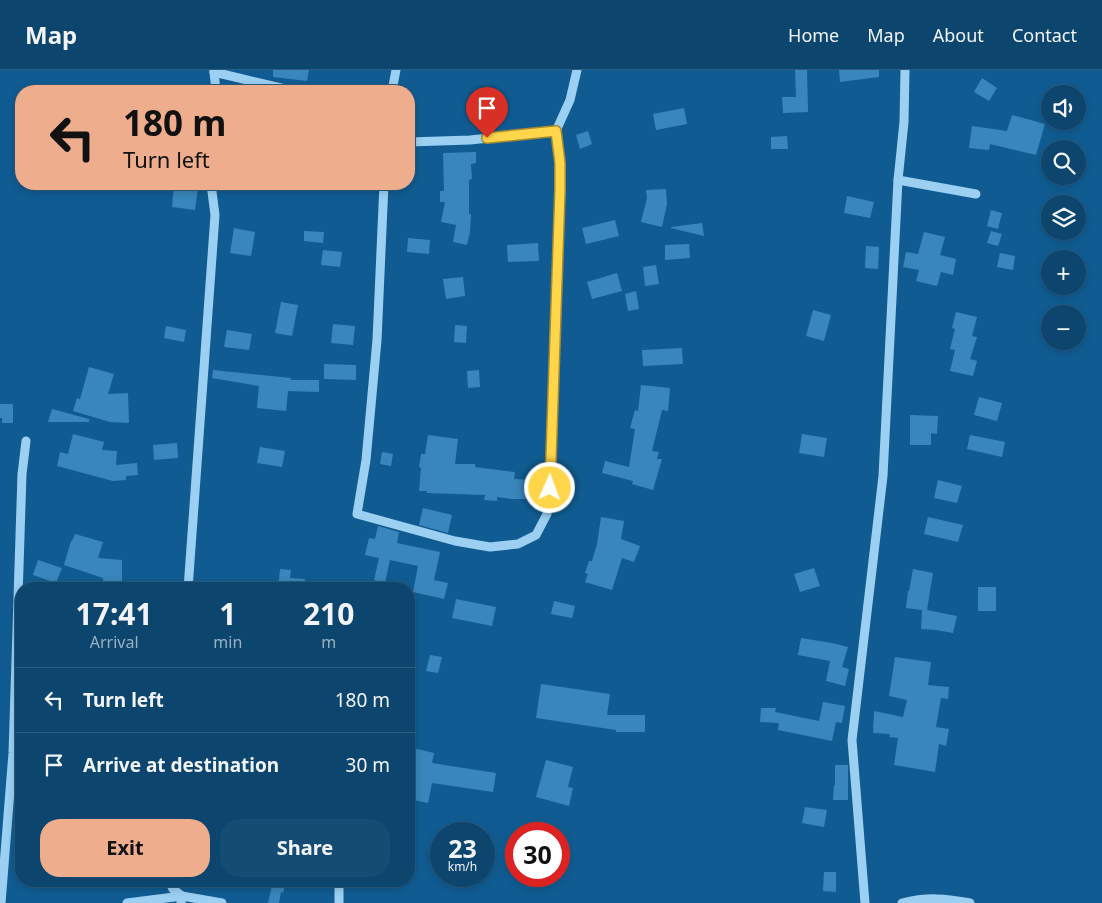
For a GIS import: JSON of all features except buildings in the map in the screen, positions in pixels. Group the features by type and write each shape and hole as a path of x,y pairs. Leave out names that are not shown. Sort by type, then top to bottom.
{"street":[{"path":"393,85 396,70"},
{"path":"384,190 377,340 366,460 358,514 455,541 490,548 518,544 536,535 547,514 550,488 560,190 560,163 556,131 570,100 577,70"},
{"path":"865,903 852,740 883,476 898,180 904,122 905,70"},
{"path":"215,85 214,71 269,85"},
{"path":"415,142 470,140 556,131"},
{"path":"898,180 976,194"},
{"path":"188,582 214,215 212,190"},
{"path":"19,582 22,474 26,441"},
{"path":"1,903 13,752 15,690"},
{"path":"172,887 182,900"},
{"path":"339,887 339,903"},
{"path":"902,903 918,899 936,898 970,903"},
{"path":"127,903 182,900 222,903"}],"route":[{"path":"487,138 556,131 560,163 560,190 550,488"}]}
